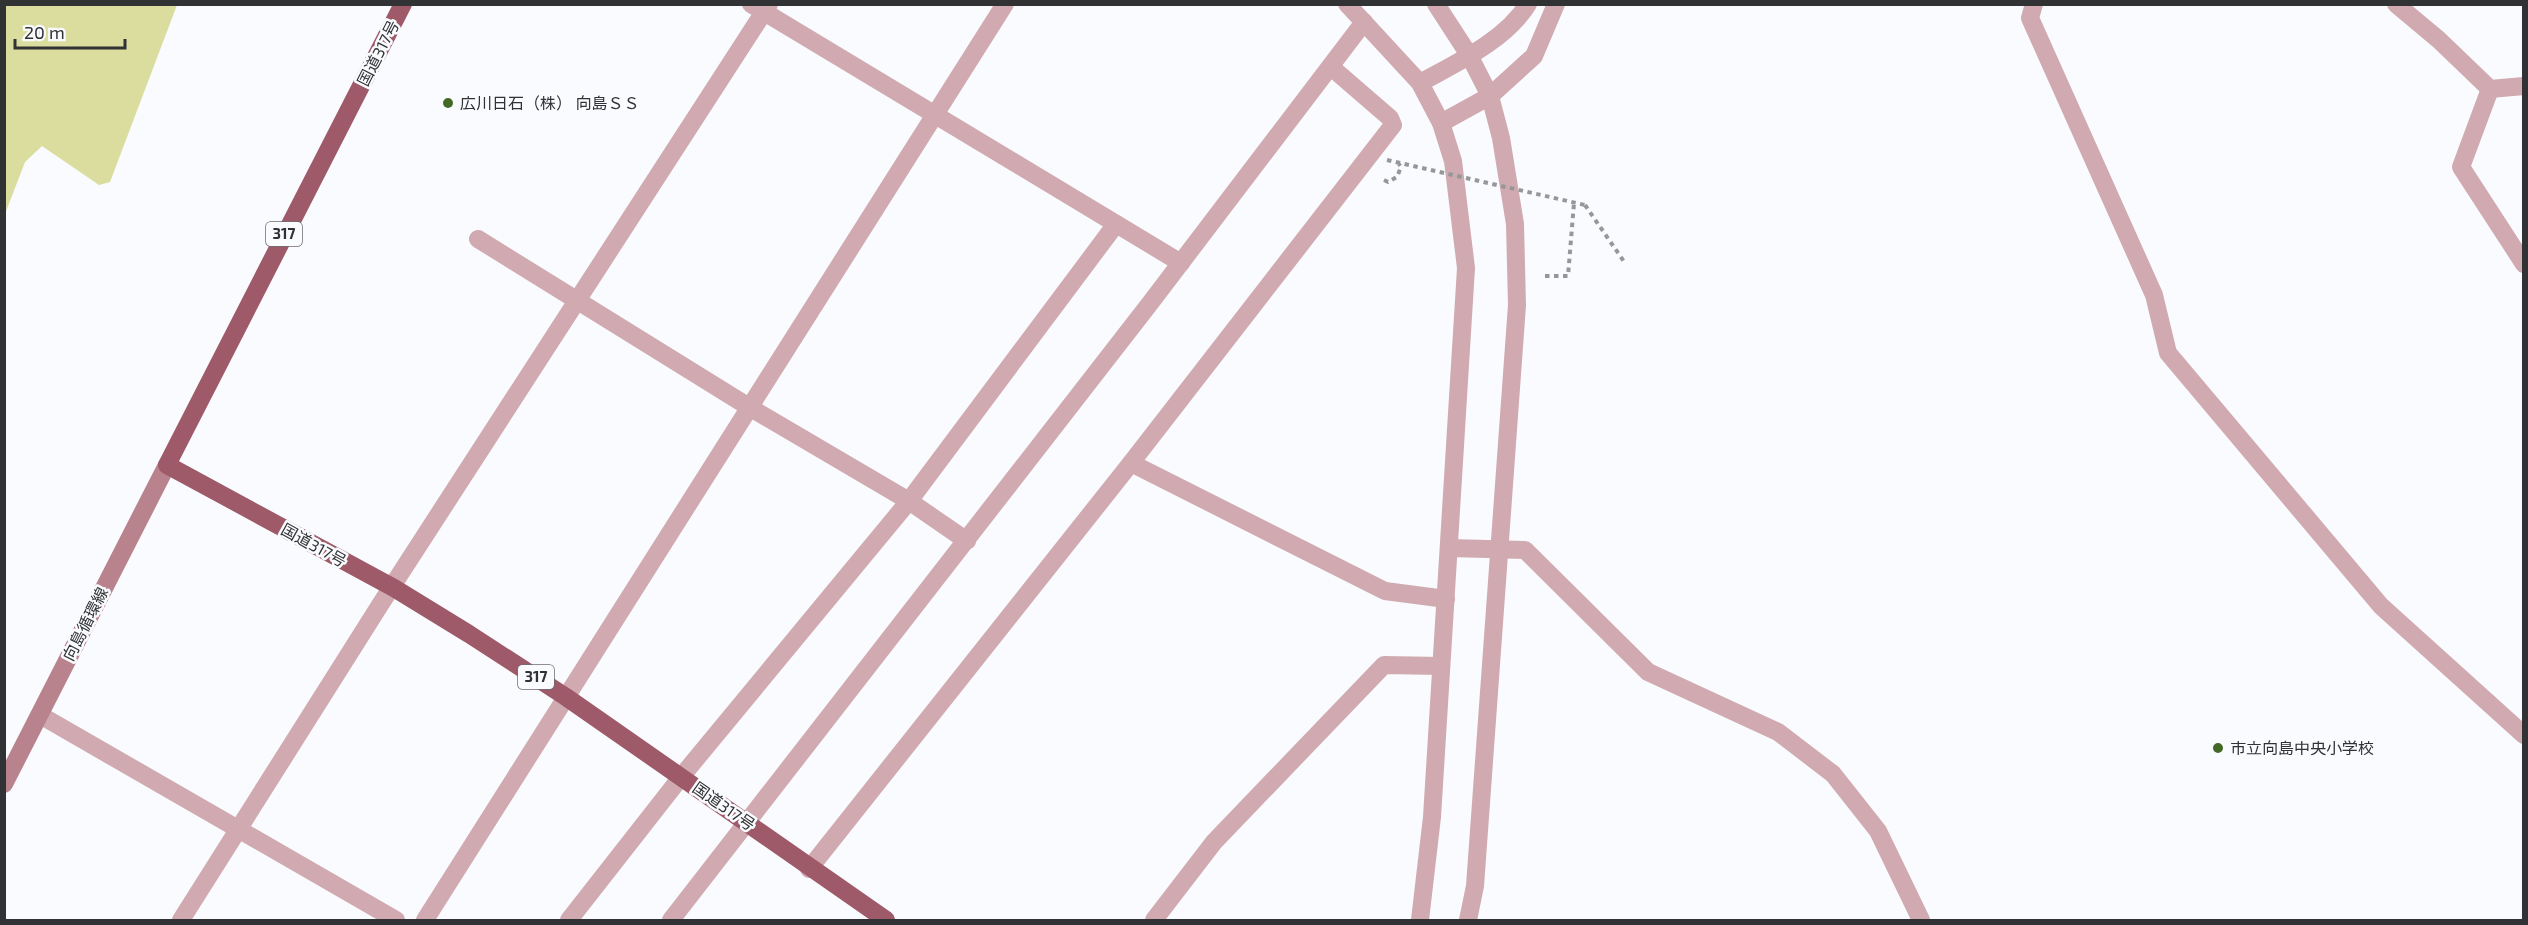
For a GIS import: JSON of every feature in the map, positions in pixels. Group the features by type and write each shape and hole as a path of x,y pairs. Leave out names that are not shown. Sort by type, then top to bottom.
{"highway":[{"name":"国道317号","path":"403,4 167,465 394,588 566,696 886,921"}],"main road":[{"name":"向島循環線","path":"4,784 167,465"}],"street":[{"path":"425,921 1005,4"},
{"path":"1347,4 1420,83 1441,123 1453,161 1466,268 1432,817 1420,921"},
{"path":"1436,4 1469,55 1491,96 1501,138 1515,224 1517,305 1475,886 1468,921"},
{"path":"1420,83 1469,55 1499,34 1528,4"},
{"path":"1441,123 1491,96 1534,56 1556,4"},
{"path":"2034,4 2030,18 2154,295 2168,352 2381,606 2523,735"},
{"path":"2396,4 2439,40 2490,89 2523,86"},
{"path":"181,921 380,605 394,588 578,302 762,7 933,116 1181,263"},
{"path":"671,921 967,541 1364,22"},
{"path":"809,869 1131,463 1393,126 1390,118 1331,67"},
{"path":"2490,89 2461,167 2523,264"},
{"path":"569,921 681,777 909,501 1116,224"},
{"path":"478,239 749,407 909,501 967,541"},
{"path":"1131,463 1385,591 1446,599"},
{"path":"1449,548 1525,550 1648,672 1778,732 1833,774 1878,831 1921,921"},
{"path":"1154,921 1214,842 1384,665 1441,666"},
{"path":"40,715 241,829 396,921"}],"path":[{"path":"1387,160 1585,205 1625,263"},
{"path":"1545,276 1568,276 1574,203"}],"green space":[{"path":"5,4 177,5 110,182 99,185 42,146 25,162 5,214"}],"place":[{"name":"広川日石（株） 向島ＳＳ","path":"448,103"},
{"name":"市立向島中央小学校","path":"2218,748"}]}
